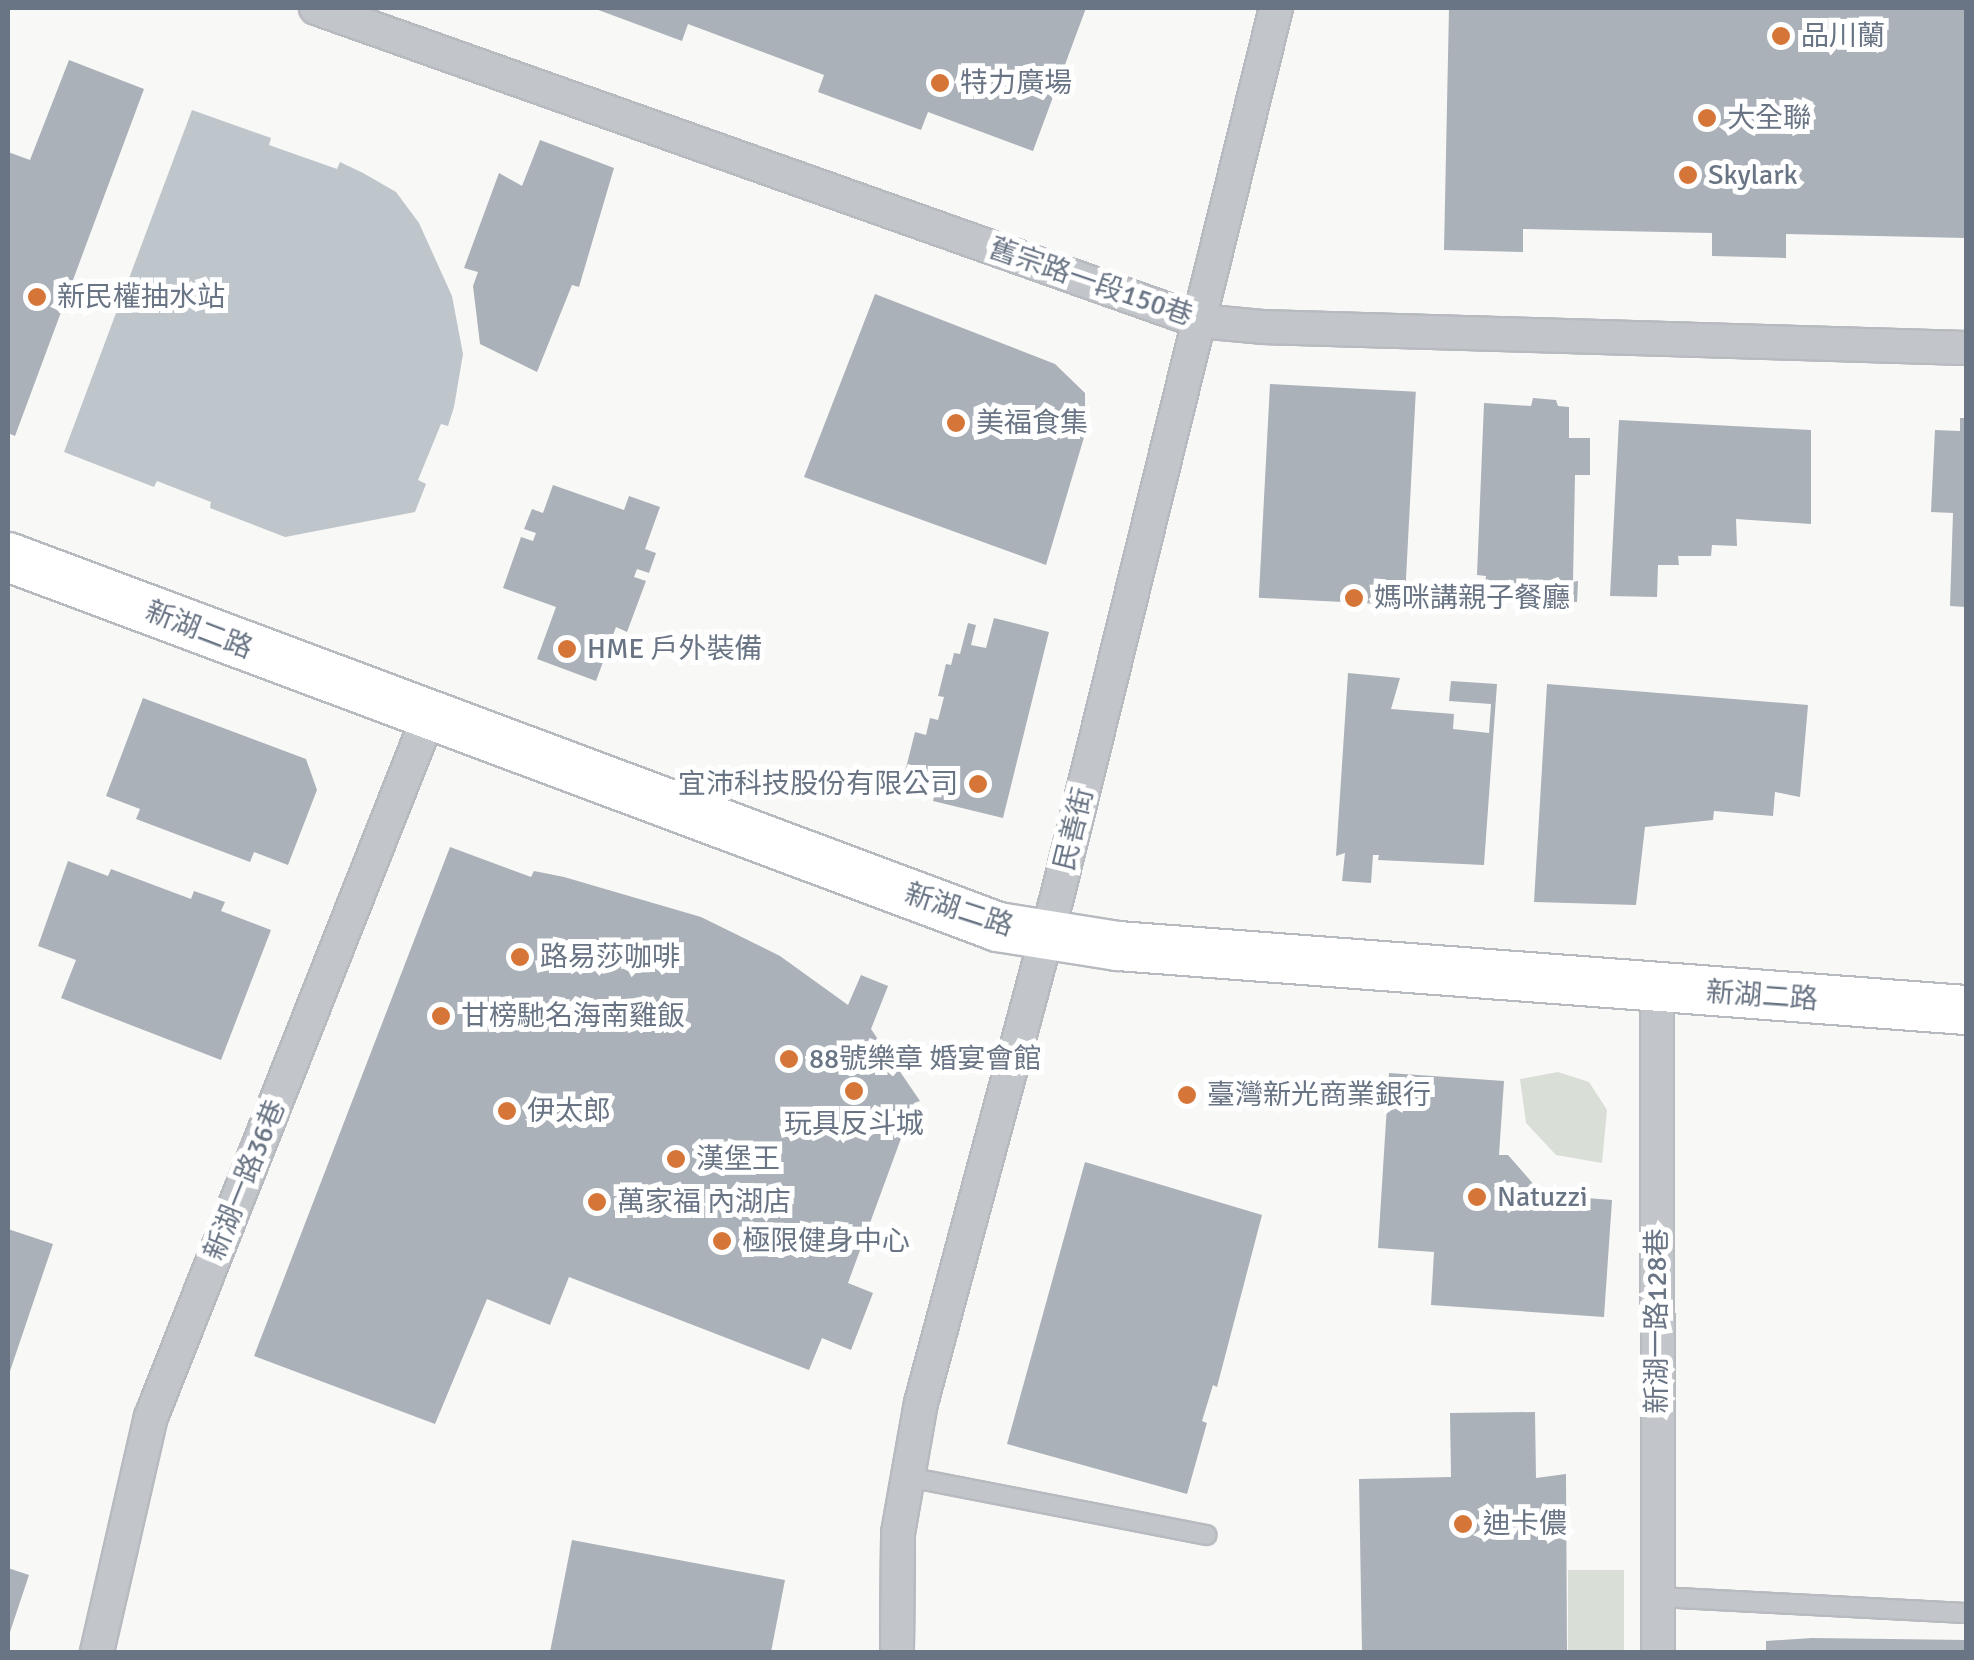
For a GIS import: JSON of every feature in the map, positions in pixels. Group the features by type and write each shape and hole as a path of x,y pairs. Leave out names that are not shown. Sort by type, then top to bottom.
{"street":[{"name":"舊宗路一段150巷","path":"316,8 1199,321 1282,328 1966,348"},
{"name":"民善街","path":"897,1652 898,1532 921,1402 1046,936 1276,8"},
{"name":"新湖二路","path":"8,557 428,718 998,927 1118,946 1966,1010"},
{"name":"新湖一路36巷","path":"97,1652 151,1417 428,718"},
{"name":"新湖一路128巷","path":"1656,989 1658,1652"}],"lane":[{"path":"908,1477 1206,1535"},
{"path":"1658,1597 1966,1613"}],"shaded area":[{"path":"192,110 271,138 269,145 337,169 340,162 363,173 396,192 419,223 452,296 463,354 454,407 448,426 441,424 418,480 426,484 415,512 285,537 210,508 211,502 157,481 154,487 64,452"},
{"path":"1558,1072 1589,1082 1607,1110 1602,1163 1556,1155 1526,1123 1520,1079"},
{"path":"1568,1570 1624,1570 1624,1652 1568,1652"}],"building":[{"name":"特力廣場","path":"593,8 1086,8 1033,151 928,112 921,130 818,92 824,75 688,24 682,41"},
{"name":"大全聯","path":"1449,8 1966,8 1966,238 1786,234 1786,258 1712,256 1712,233 1523,229 1523,252 1444,250"},
{"name":"新民權抽水站","path":"69,60 144,89 15,436 8,433 8,152 30,160"},
{"path":"540,140 614,168 579,287 572,285 537,372 480,344 473,286 478,272 464,268 499,173 522,186"},
{"name":"美福食集","path":"875,294 1055,364 1085,393 1085,434 1046,565 804,477"},
{"path":"1270,384 1416,392 1405,605 1259,598"},
{"path":"1533,398 1556,400 1558,406 1569,407 1569,438 1590,438 1590,475 1575,475 1573,582 1578,581 1577,602 1536,601 1535,585 1485,584 1486,576 1477,575 1484,403 1531,406"},
{"path":"1960,418 1966,418 1966,607 1950,606 1953,513 1931,512 1935,430 1960,431"},
{"path":"1619,420 1811,430 1811,524 1736,519 1737,546 1712,545 1711,556 1678,556 1679,565 1658,565 1657,597 1610,596"},
{"path":"553,485 624,510 629,496 660,507 645,549 656,553 649,573 637,569 634,577 646,581 627,632 616,627 596,681 537,659 556,607 503,588 521,537 533,541 536,533 524,529 532,509 543,513"},
{"path":"994,618 1049,632 1003,818 933,801 936,790 927,788 925,795 901,788 915,732 926,735 930,718 938,720 944,697 938,696 946,664 951,665 954,653 960,654 968,623 976,625 971,645 986,648"},
{"path":"1348,673 1400,678 1391,709 1454,714 1453,729 1489,733 1491,704 1449,701 1451,681 1497,684 1484,865 1378,860 1379,855 1373,855 1371,883 1342,881 1345,853 1336,856"},
{"path":"1547,684 1808,705 1800,797 1775,792 1773,816 1714,811 1713,820 1645,827 1636,905 1534,902"},
{"path":"143,698 306,759 317,790 288,865 254,852 250,862 136,819 140,809 106,796"},
{"name":"萬家福 內湖店","path":"450,847 531,877 534,871 564,877 701,917 780,956 848,1005 861,975 888,986 871,1029 920,1101 914,1103 848,1283 873,1293 851,1350 822,1338 809,1370 569,1277 550,1325 487,1299 435,1424 254,1356"},
{"path":"68,861 108,876 111,869 191,899 194,891 225,902 221,911 271,930 221,1060 61,998 76,960 38,946"},
{"name":"Natuzzi","path":"1389,1073 1504,1081 1499,1155 1508,1155 1536,1187 1536,1194 1612,1200 1604,1317 1431,1305 1434,1252 1378,1248"},
{"path":"1085,1162 1262,1215 1217,1387 1213,1385 1202,1421 1207,1423 1187,1494 1007,1444"},
{"path":"8,1229 53,1244 8,1377"},
{"name":"迪卡儂","path":"1535,1412 1536,1478 1566,1474 1567,1652 1362,1652 1359,1479 1451,1477 1450,1413"},
{"path":"572,1540 785,1580 771,1652 550,1652"},
{"path":"8,1568 29,1575 8,1638"},
{"path":"1966,1640 1966,1652 1766,1652 1766,1641"}],"place":[{"name":"品川蘭","path":"1781,36"},
{"name":"特力廣場","path":"940,83"},
{"name":"大全聯","path":"1707,118"},
{"name":"Skylark","path":"1688,175"},
{"name":"新民權抽水站","path":"37,297"},
{"name":"美福食集","path":"956,423"},
{"name":"媽咪講親子餐廳","path":"1354,598"},
{"name":"HME 戶外裝備","path":"567,649"},
{"name":"宜沛科技股份有限公司","path":"978,784"},
{"name":"路易莎咖啡","path":"520,957"},
{"name":"甘榜馳名海南雞飯","path":"441,1016"},
{"name":"88號樂章 婚宴會館","path":"789,1059"},
{"name":"玩具反斗城","path":"854,1091"},
{"name":"臺灣新光商業銀行","path":"1187,1095"},
{"name":"伊太郎","path":"507,1111"},
{"name":"漢堡王","path":"676,1159"},
{"name":"Natuzzi","path":"1477,1197"},
{"name":"萬家福 內湖店","path":"597,1202"},
{"name":"極限健身中心","path":"722,1241"},
{"name":"迪卡儂","path":"1463,1524"}]}
